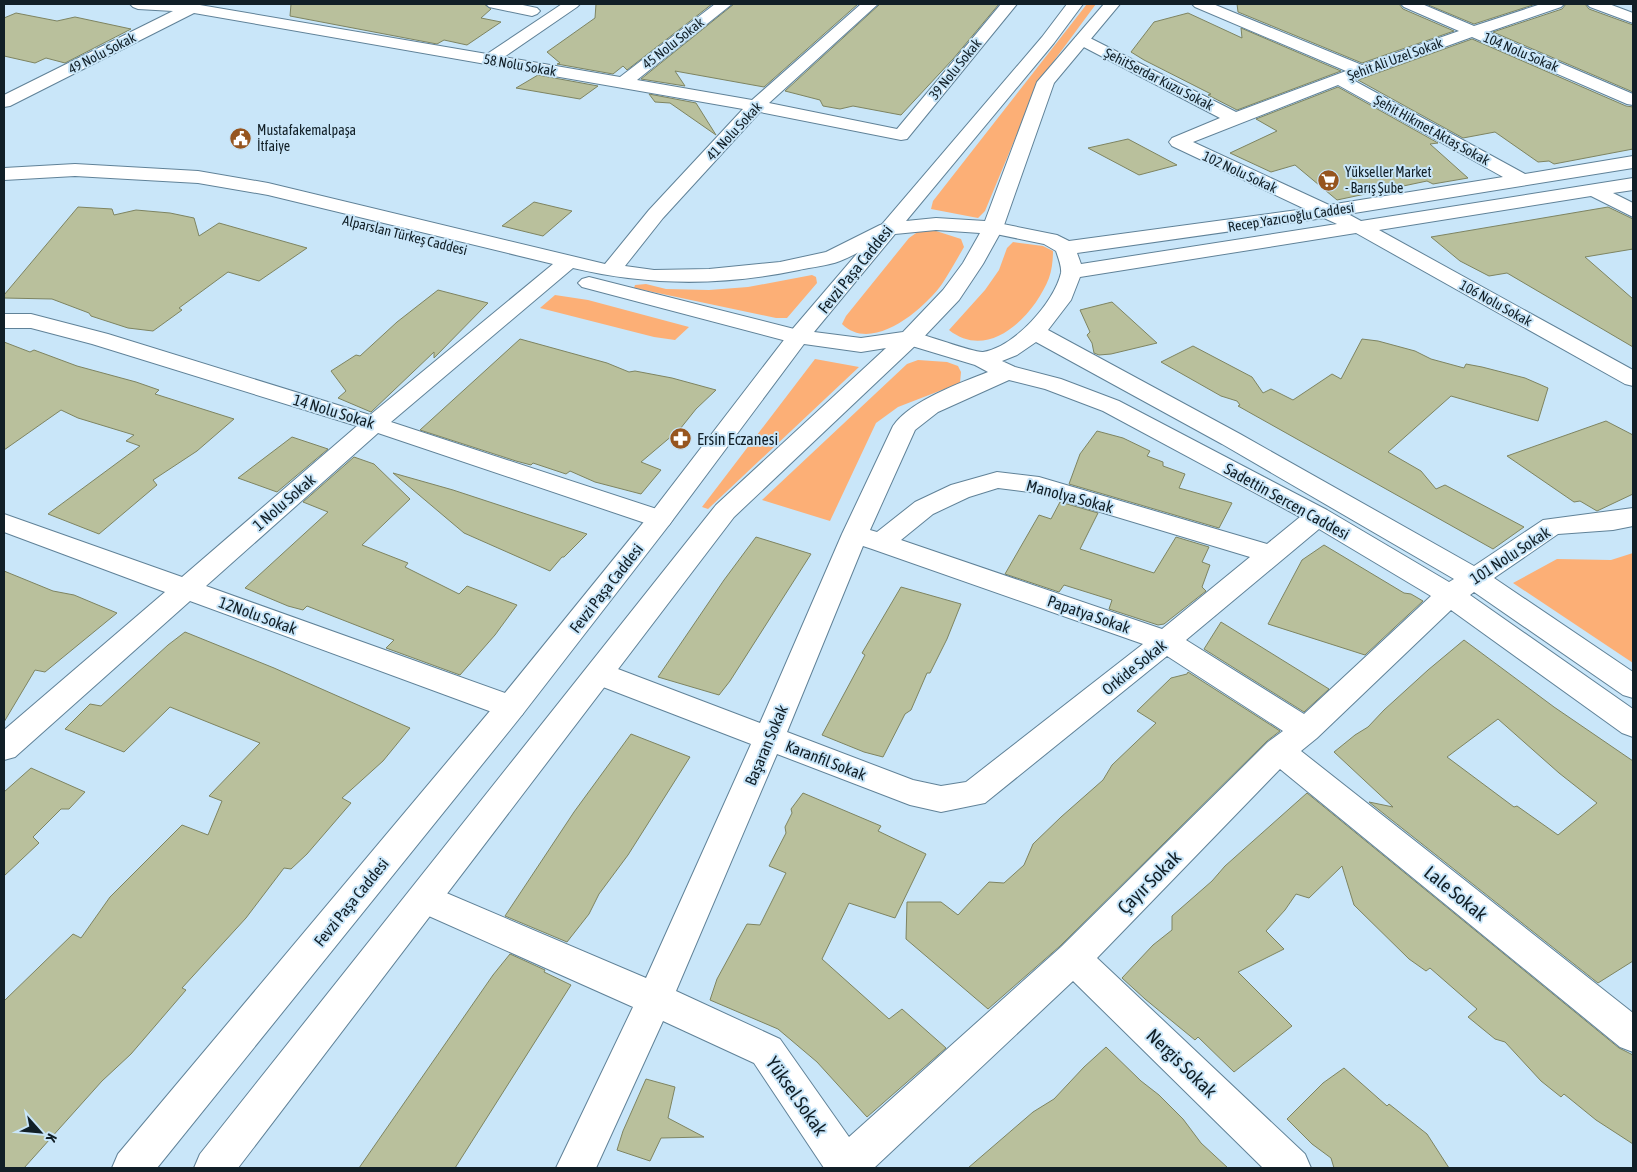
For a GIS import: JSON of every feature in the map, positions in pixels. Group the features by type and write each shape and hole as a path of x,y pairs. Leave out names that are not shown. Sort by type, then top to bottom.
{"street":[{"name":"58 Nolu Sokak","path":"138,4 196,6 489,60 756,106 901,135"},
{"path":"494,4 537,7"},
{"path":"489,60 572,4"},
{"name":"45 Nolu Sokak","path":"623,83 724,4"},
{"name":"41 Nolu Sokak","path":"610,271 656,214 756,106 870,4"},
{"name":"39 Nolu Sokak","path":"901,135 1009,4"},
{"name":"Fevzi Paşa Caddesi","path":"132,1168 511,707 660,520 798,338 887,229 1048,40 1075,4"},
{"path":"214,1168 725,511 910,338 952,295 973,264 993,228 1046,82 1112,4"},
{"path":"1200,4 1362,71"},
{"name":"104 Nolu Sokak","path":"1410,4 1633,100"},
{"name":"Şehit Ali Uzel Sokak","path":"1235,119 1472,31 1556,4"},
{"path":"1595,4 1633,18"},
{"name":"49 Nolu Sokak","path":"4,102 196,6"},
{"path":"509,26 537,7"},
{"path":"464,55 487,40"},
{"name":"ŞehitSerdar Kuzu Sokak","path":"1082,40 1235,119"},
{"name":"Şehit Hikmet Aktaş Sokak","path":"1341,80 1524,181"},
{"name":"102 Nolu Sokak","path":"1235,119 1178,142 1359,227"},
{"name":"Recep Yazıcıoğlu Caddesi","path":"1066,248 1325,212 1633,162"},
{"name":"Alparslan Türkeş Caddesi","path":"4,174 75,170 132,172 198,177 268,189 556,264 798,338 861,345 910,338"},
{"name":"Alparslan Türkeş Caddesi","path":"4,185 44,182 124,182 194,190 258,200 462,249 556,264"},
{"name":"Recep Yazıcıoğlu Caddesi","path":"1072,272 1633,184"},
{"path":"1595,191 1633,211"},
{"path":"556,264 654,276 780,268 832,257 887,229 936,224 993,228 1044,238 1066,248 1072,272"},
{"name":"106 Nolu Sokak","path":"1359,227 1633,379"},
{"name":"1 Nolu Sokak","path":"4,748 556,264"},
{"name":"Başaran Sokak","path":"576,1168 654,999 769,738 868,539 905,426 930,407 955,394 995,366 1009,350 1036,332 1060,300 1072,272"},
{"name":"14 Nolu Sokak","path":"4,320 31,321 100,339 374,424 660,520"},
{"name":"Sadettin Sercen Caddesi","path":"1036,332 1231,439 1462,586 1633,688"},
{"name":"Sadettin Sercen Caddesi","path":"910,338 1053,384 1111,406 1318,516 1462,586 1633,725"},
{"name":"Manolya Sokak","path":"868,539 924,508 960,492 997,480 1039,485 1271,554"},
{"name":"Orkide Sokak","path":"941,799 974,794 1166,641 1318,516"},
{"name":"101 Nolu Sokak","path":"1462,586 1552,526 1613,521 1633,517"},
{"name":"12Nolu Sokak","path":"4,523 511,707"},
{"name":"Papatya Sokak","path":"868,539 1166,641 1306,730"},
{"name":"Çayır Sokak","path":"847,1168 1073,958 1279,751 1306,730 1462,586"},
{"name":"Karanfil Sokak","path":"600,674 910,792 941,799"},
{"name":"Lale Sokak","path":"1279,751 1633,1035"},
{"name":"Yüksel Sokak","path":"425,899 654,999 767,1051 847,1168"},
{"name":"Nergis Sokak","path":"1073,958 1291,1168"}],"shaded area":[{"path":"1087,4 1096,4 1039,81 985,211 978,218 931,209 933,201"},
{"path":"933,230 961,239 964,247 934,294 910,316 882,331 868,334 854,332 842,324 846,316 909,238 919,231"},
{"path":"1013,242 1043,246 1053,251 1049,278 1033,307 1021,320 994,338 979,341 964,339 949,330 985,290 999,270 1007,248"},
{"path":"812,275 816,277 817,283 787,318 776,318 634,288 635,285 646,284 666,289 709,290 748,287"},
{"path":"555,295 588,300 689,327 675,340 654,337 540,308"},
{"path":"815,359 859,367 708,509 702,507"},
{"path":"918,360 947,362 958,366 961,372 960,383 898,407 876,423 830,521 762,500 907,364"},
{"path":"1633,553 1633,663 1513,583 1557,559 1611,560"}],"building":[{"path":"291,4 484,4 491,9 481,18 501,22 467,45 444,40 437,44 290,16"},
{"path":"596,4 712,4 627,70 623,66 613,74 557,64 560,63 547,52 595,18"},
{"path":"734,4 858,4 764,87 675,71 685,86 641,79"},
{"path":"880,4 999,4 953,59 901,115 853,106 840,109 823,106 820,100 785,91"},
{"path":"1237,4 1399,4 1403,9 1454,31 1362,63 1238,12"},
{"path":"1426,4 1536,4 1474,24"},
{"path":"1566,4 1585,4 1589,9 1633,25 1633,92 1493,32 1562,9"},
{"path":"16,13 57,21 75,17 131,29 65,63 46,58 35,63 4,56 4,18"},
{"path":"1188,13 1242,38 1241,28 1341,71 1237,110 1208,95 1211,94 1131,52 1154,22"},
{"path":"1472,39 1626,106 1633,107 1633,149 1554,164 1549,161 1538,162 1495,132 1463,138 1358,80"},
{"path":"538,75 598,86 580,99 516,88"},
{"path":"1338,87 1438,143 1430,144 1468,178 1433,184 1427,181 1337,200 1295,165 1271,172 1230,153 1277,131 1256,119"},
{"path":"649,94 696,103 716,135 670,103 655,102"},
{"path":"1128,139 1177,165 1139,175 1088,148"},
{"path":"534,202 572,211 543,236 502,226"},
{"path":"78,207 112,209 114,215 136,210 170,213 194,218 199,236 219,223 307,248 259,281 228,272 179,308 182,310 153,331 128,328 91,316 89,313 52,299 4,298 4,295"},
{"path":"1608,207 1633,219 1633,249 1585,257 1633,299 1633,347 1507,273 1489,276 1460,261 1431,237"},
{"path":"438,290 488,303 434,358 434,352 371,412 338,398 346,391 331,371 356,355 360,356 397,322"},
{"path":"1112,302 1157,343 1111,354 1099,355 1094,353 1092,343 1087,335 1090,332 1080,310"},
{"path":"520,339 607,363 629,372 635,371 672,378 716,390 696,409 680,429 641,462 661,470 641,494 595,482 570,471 566,474 533,463 531,465 516,461 420,430"},
{"path":"1362,339 1378,341 1415,351 1431,359 1464,368 1466,364 1525,378 1548,388 1538,421 1451,396 1388,452 1421,471 1436,489 1445,485 1524,527 1493,549 1238,406 1240,405 1237,401 1221,396 1161,362 1193,346 1252,377 1263,393 1271,389 1293,400 1332,374 1341,379"},
{"path":"4,342 30,352 34,350 77,366 136,382 159,390 155,394 234,419 197,451 153,480 157,485 99,534 48,514 140,446 126,441 134,435 78,418 61,410 4,450"},
{"path":"1606,421 1633,435 1633,494 1597,511 1580,501 1574,502 1507,456"},
{"path":"1097,431 1123,438 1150,451 1147,456 1163,462 1163,466 1185,474 1179,488 1232,503 1219,528 1069,484 1080,454"},
{"path":"292,437 328,449 277,492 238,478"},
{"path":"354,457 374,464 410,499 362,545 408,563 405,567 459,594 467,586 517,605 495,635 460,675 386,648 394,640 307,606 303,610 288,606 245,588 328,512 303,502"},
{"path":"393,473 453,490 587,534 550,571 464,533"},
{"path":"1060,502 1098,513 1080,549 1154,573 1176,537 1209,547 1202,562 1210,565 1202,587 1206,591 1164,624 1158,625 1109,609 1112,600 1064,585 1059,592 1005,574 1039,515 1051,519"},
{"path":"756,537 811,554 730,681 719,695 658,677 724,580"},
{"path":"1324,545 1404,593 1411,594 1423,601 1365,655 1268,624 1302,560"},
{"path":"4,571 53,591 74,595 117,613 45,672 35,670 4,722"},
{"path":"901,587 961,604 947,639 930,673 927,673 911,710 905,714 883,757 864,752 822,735 865,655 862,653"},
{"path":"1221,622 1329,689 1304,712 1204,649"},
{"path":"185,632 274,668 410,728 383,761 342,798 351,803 307,854 291,869 284,868 246,918 182,988 186,990 131,1054 102,1081 24,1168 4,1168 4,1001 73,934 81,938 110,897 182,825 208,835 222,801 209,796 260,743 170,707 124,752 65,729 90,704 101,706"},
{"path":"1464,640 1554,707 1633,761 1633,961 1598,983 1369,802 1393,807 1334,752 1368,727 1428,670","holes":["1498,719 1559,773 1597,803 1558,835 1517,806 1514,807 1447,757"]},
{"path":"1188,672 1280,731 1267,741 1060,946 988,1009 906,939 907,902 941,902 958,915 989,882 1004,883 1024,865 1033,844 1103,780 1112,765 1156,723 1137,711 1171,678 1187,674"},
{"path":"631,734 690,757 628,855 599,894 589,914 567,942 505,916 574,812"},
{"path":"31,768 85,792 69,809 61,809 33,837 39,843 4,876 4,792"},
{"path":"803,793 881,826 878,831 926,854 895,918 849,903 822,959 889,1019 902,1009 946,1048 867,1117 817,1062 778,1029 710,1000 717,979 747,924 760,925 786,873 769,866 786,833 785,827 792,813 791,809"},
{"path":"1307,793 1619,1048 1633,1055 1633,1144 1596,1120 1564,1094 1561,1097 1541,1081 1505,1042 1495,1039 1468,1017 1477,1009 1430,968 1426,971 1409,959 1354,905 1342,866 1309,898 1296,894 1285,910 1266,931 1284,949 1238,972 1292,1026 1234,1072 1198,1037 1195,1040 1122,978 1153,945 1172,930 1172,916"},
{"path":"510,954 545,970 544,972 571,985 455,1168 359,1168 493,975"},
{"path":"1106,1047 1141,1081 1159,1095 1183,1119 1201,1143 1228,1168 968,1168 1033,1112 1054,1099"},
{"path":"1344,1068 1387,1106 1389,1104 1427,1134 1449,1168 1334,1168 1331,1158 1312,1144 1287,1119 1323,1083"},
{"path":"646,1079 675,1087 668,1118 704,1137 661,1138 650,1161 617,1150 623,1131"}],"place":[{"name":"Mustafakemalpaşa İtfaiye","path":"241,138"},
{"name":"Yükseller Market - Barış Şube","path":"1329,180"},
{"name":"Ersin Eczanesi","path":"681,439"}]}
